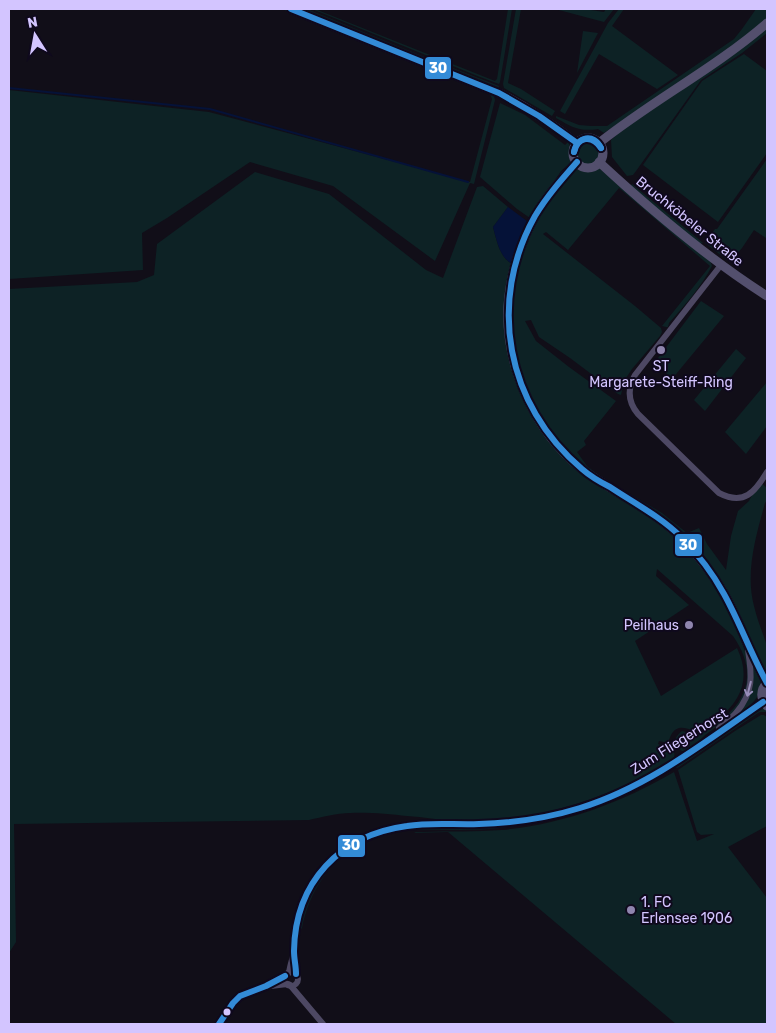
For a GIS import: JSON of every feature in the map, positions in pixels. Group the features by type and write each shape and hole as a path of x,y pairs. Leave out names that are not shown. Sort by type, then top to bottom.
{"main road":[{"path":"291,9 499,93 531,110 577,143"},
{"path":"599,143 638,114 730,52 767,23"},
{"path":"585,138 599,143 603,150 600,162 596,165 584,167 577,162 574,148 577,143 585,138"},
{"path":"577,162 538,210 515,265 508,306 511,346 517,372 542,425 558,446 575,463 598,481 659,518 688,544 713,575 767,683 762,690 762,698 765,704"},
{"name":"Bruchköbeler Straße","path":"600,162 662,218 721,265 767,296"}],"street":[{"path":"721,265 635,375 630,385 630,400 638,414 719,493 734,498 746,496 756,489 767,472"},
{"path":"704,743 736,714 746,700 751,686 751,672 746,641"},
{"name":"Zum Fliegerhorst","path":"290,974 301,907 313,881 334,857 358,840 395,827 423,824 495,822 536,817 580,808 641,781 671,765 765,704"},
{"path":"290,974 285,981 323,1024"},
{"path":"219,1024 240,996 290,974 298,977 305,1002"},
{"path":"266,986 294,985 298,982"}],"green space":[{"path":"282,9 287,9 493,93 495,100 474,184 470,183 435,261 333,186 250,162 142,233 143,270 9,279 9,90 209,112 470,182 492,99 490,94"},
{"path":"299,9 307,9 499,86 498,88"},
{"path":"312,9 495,81 497,79 508,9 512,9 500,82 499,84 480,77"},
{"path":"516,9 521,9 508,83 555,111 552,116 504,88 503,84"},
{"path":"555,9 584,9 604,12 606,9 614,9 604,22"},
{"path":"619,9 624,9 612,26 678,75 657,89 599,54 565,114 560,111 608,23"},
{"path":"756,9 767,9 767,19 735,46 604,133 598,129 586,130 576,128 556,118 556,116 579,125 607,126 734,39"},
{"path":"767,27 767,33 742,53 701,80 633,175 627,176 612,157 611,140 629,123"},
{"path":"583,31 598,33 577,73"},
{"path":"744,54 767,71 767,153 718,222 643,165 702,81"},
{"path":"500,103 525,115 565,145 568,142 572,150 570,163 561,171 530,218 480,177"},
{"path":"588,141 596,145 600,153 596,161 588,165 580,161 576,153 580,145"},
{"path":"767,159 767,237 754,230 730,262 705,243"},
{"path":"600,169 710,260 712,266 698,289 669,323 668,327 662,326 710,266 619,188 568,250 546,232 543,234 661,328 660,336 624,381 621,395 539,337 531,320 525,321 536,341 616,401 584,441 586,445 577,452 587,466 600,476 662,513 687,533 699,528 707,544 726,570 731,536 738,511 749,501 759,481 767,488 767,500 758,528 753,554 751,580 755,611 767,645 767,673 693,545 602,481 573,457 546,425 525,387 512,326 511,307 518,266 533,226 555,192 575,170"},
{"path":"255,172 329,194 426,270 443,278 477,187 483,186 508,207 493,227 501,252 512,264 508,346 548,437 672,533 711,577 739,632 747,656 749,686 735,713 705,735 691,749 682,751 676,747 676,738 682,731 694,733 705,731 718,723 733,709 745,689 747,669 740,647 733,636 657,569 656,576 689,605 635,641 661,696 737,648 743,669 742,687 738,696 718,719 698,731 679,728 673,732 668,743 659,741 658,744 673,750 674,757 670,762 627,784 580,803 556,810 506,819 456,821 386,814 345,813 309,820 14,824 16,942 9,953 9,289 137,282 154,275 157,244"},
{"path":"632,184 703,243 699,244 631,186"},
{"path":"701,301 724,316 672,379 661,367 658,358"},
{"path":"736,349 746,358 705,411 694,400"},
{"path":"767,382 767,426 746,454 725,432"},
{"path":"753,665 760,678 760,691 754,701 737,716"},
{"path":"767,708 767,712 758,713 679,767 675,767 746,718"},
{"name":"1. FC Erlensee 1906","path":"761,715 767,717 767,826 728,847 767,898 767,1024 676,1024 448,832 414,833 502,830 548,823 613,802 674,772 697,841 714,834 701,835 697,832 678,770"},
{"path":"567,816 499,828 414,830 418,828 516,824"},
{"path":"394,830 398,832 364,843 331,867 310,902 301,929 301,919 311,891 332,863 340,855 360,842"}],"water":[{"path":"508,207 527,221 520,236 512,264 501,252 493,227"}],"waterway":[{"path":"9,88 210,109 468,182"}],"transit line":[{"name":"30","path":"291,9 499,93 539,116 577,143"},
{"name":"30","path":"574,152 578,143 586,138 594,140 601,148"},
{"name":"30","path":"574,152 579,143 586,139 594,141 601,148"},
{"name":"30","path":"577,162 560,181 535,216 520,249 511,283 509,317 512,351 521,384 536,415 556,443 582,469 665,523 699,557 724,594 767,683"},
{"name":"30","path":"296,974 294,951 296,926 303,904 313,884 326,866 342,851 361,840 383,831 407,826 504,822 543,817 580,808 605,799 652,776 698,748 763,702"},
{"name":"30","path":"219,1024 240,996 285,976"}],"place":[{"name":"ST Margarete-Steiff-Ring","path":"661,350"},
{"name":"Peilhaus","path":"689,625"},
{"name":"1. FC Erlensee 1906","path":"631,910"}]}
